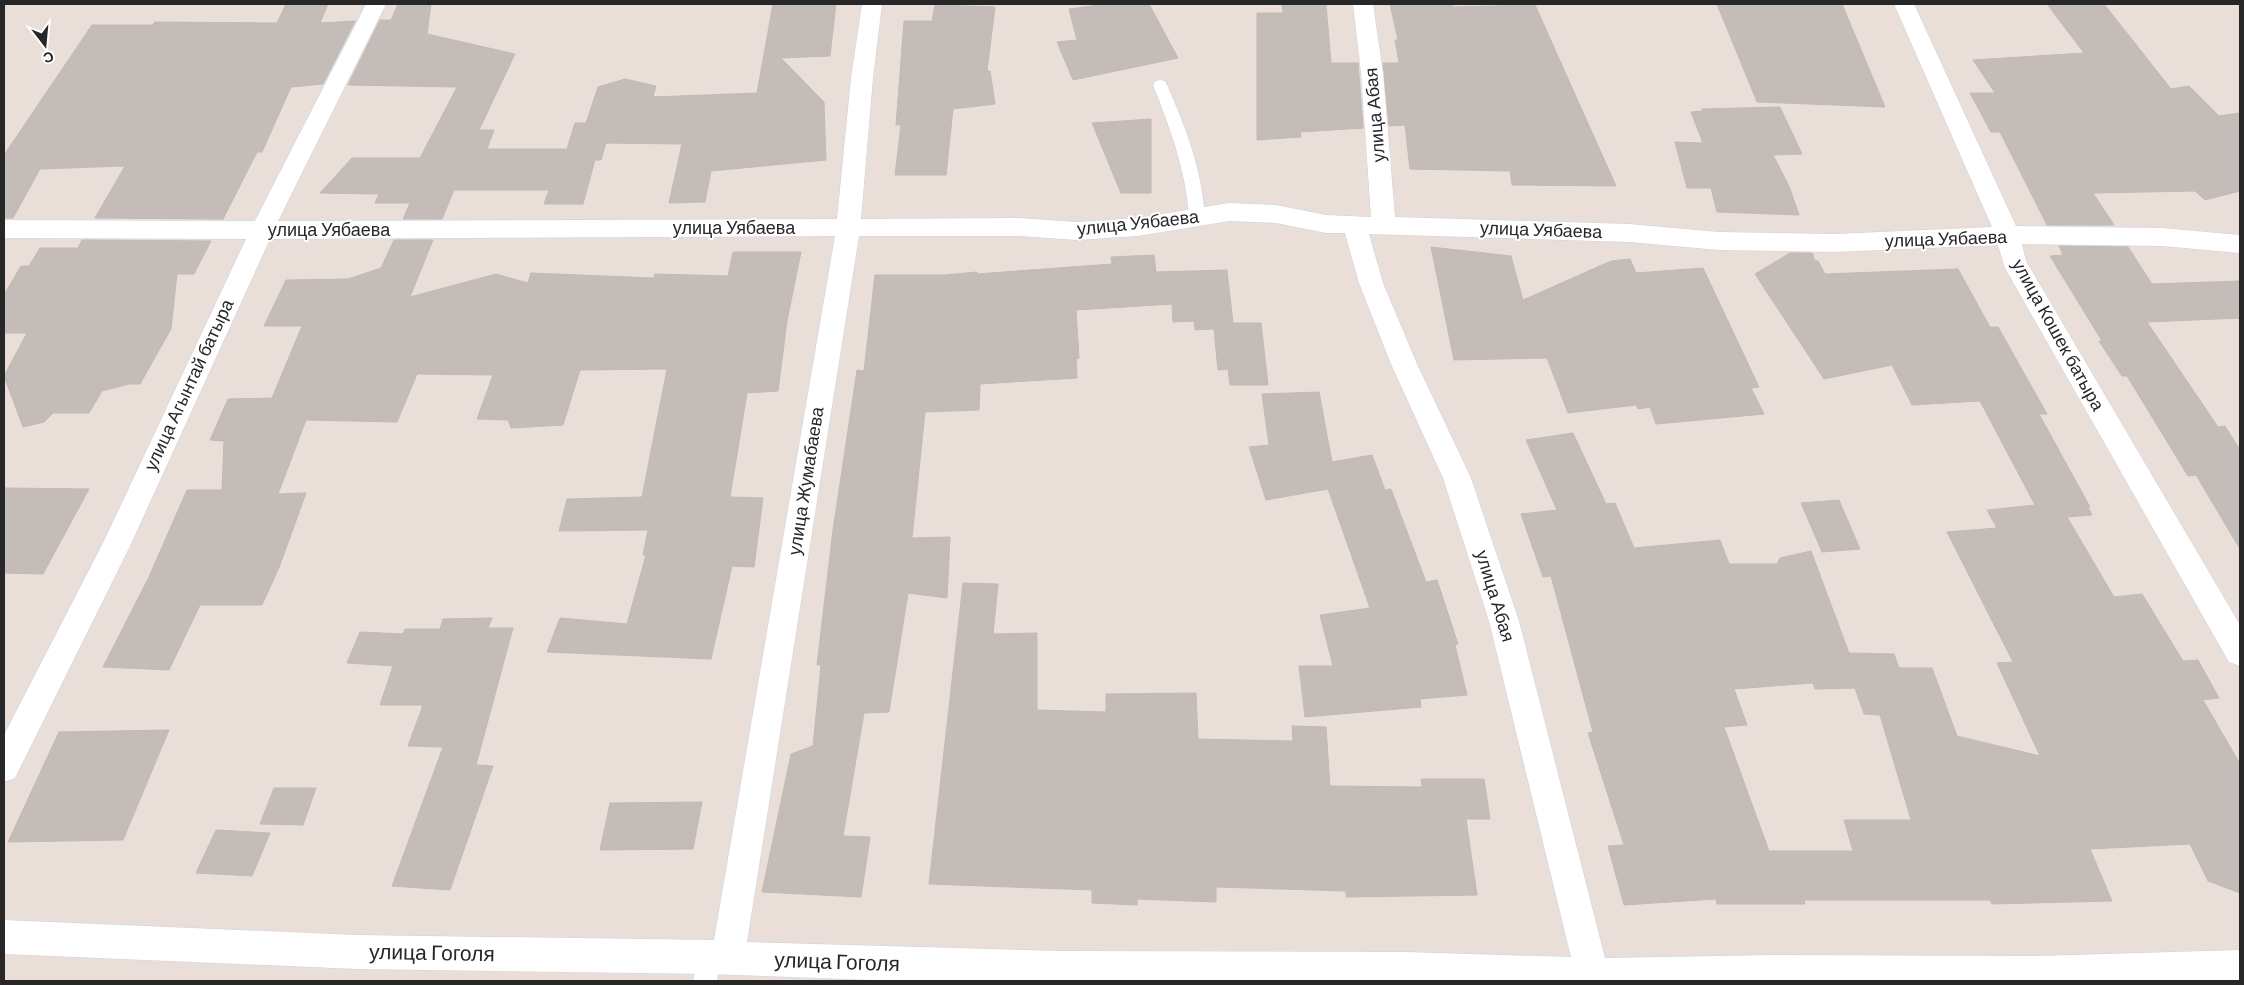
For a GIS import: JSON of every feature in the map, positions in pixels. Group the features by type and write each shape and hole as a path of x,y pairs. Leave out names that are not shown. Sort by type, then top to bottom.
{"street":[{"name":"улица Агынтай батыра","path":"4,767 116,546 262,230 376,4"},
{"name":"улица Жумабаева","path":"714,965 848,229 862,78 872,4"},
{"name":"улица Абая","path":"1363,4 1372,73 1384,226"},
{"name":"улица Кошек батыра","path":"1904,4 2008,236 2014,262 2240,652"},
{"name":"улица Уябаева","path":"4,229 262,230 706,227 848,229 1019,228 1077,231 1138,227 1229,212 1276,214 1326,224 1629,233 1719,241 1825,243 2043,234 2162,237 2240,244"},
{"name":"улица Абая","path":"1355,225 1371,283 1404,364 1457,478 1504,621 1593,978"},
{"name":"улица Гоголя","path":"4,937 714,965 807,962 1060,968 1406,969 1593,978 1772,972 2037,973 2240,967"}],"lane":[{"path":"1160,85 1185,146 1196,194 1197,217"}],"building":[{"path":"286,4 328,4 320,23 355,21 323,84 291,87 262,152 257,152 223,219 95,218 125,166 40,169 13,218 4,218 4,155 92,25 152,25 155,22 277,23"},
{"path":"398,4 431,4 427,34 515,54 479,130 494,130 487,149 567,149 575,123 586,123 598,87 625,79 656,86 653,97 757,93 773,4 836,4 830,56 781,58 824,102 826,160 711,171 705,202 669,203 682,144 606,143 601,160 595,160 583,204 544,204 549,190 454,190 442,219 403,219 410,203 375,203 379,194 320,193 352,158 420,158 457,87 348,85 380,20 391,20"},
{"path":"1108,4 1149,4 1178,58 1073,80 1057,42 1077,40 1069,9"},
{"path":"1282,4 1326,5 1331,63 1358,63 1363,128 1300,132 1301,137 1257,140 1257,13 1283,13"},
{"path":"1390,4 1451,4 1453,7 1535,5 1616,186 1512,185 1510,171 1410,169 1405,125 1389,126 1383,63 1399,63 1395,40 1398,40"},
{"path":"1717,4 1842,4 1885,107 1757,102"},
{"path":"2047,4 2104,4 2171,89 2189,86 2219,116 2240,113 2240,191 2205,200 2195,191 2093,193 2114,225 2047,225 2000,132 1991,132 1970,93 1995,93 1973,60 2084,53"},
{"path":"935,5 995,7 987,71 990,71 995,104 953,109 946,175 895,175 901,125 896,125 904,21 932,21"},
{"path":"1780,107 1802,154 1773,155 1789,186 1799,215 1717,212 1711,188 1687,188 1675,142 1703,143 1691,112 1703,111 1702,109"},
{"path":"1151,119 1151,193 1121,193 1092,123"},
{"path":"82,240 211,241 194,274 177,274 171,329 140,384 129,384 102,391 89,413 53,413 44,422 23,427 4,376 27,333 4,333 4,295 21,266 29,266 40,248 78,248"},
{"path":"394,240 433,240 410,297 496,274 528,283 531,273 654,278 655,274 728,276 733,252 801,252 787,321 778,391 747,393 730,497 763,498 754,567 732,566 711,659 547,652 560,618 627,624 646,555 643,555 648,530 559,531 567,499 642,497 667,369 580,370 563,425 511,428 508,420 477,419 493,375 417,374 397,422 306,420 278,494 306,493 280,565 262,605 200,605 169,670 103,667 148,579 187,490 222,490 224,441 210,440 228,399 272,398 302,326 264,326 286,280 348,279 381,268"},
{"path":"2059,246 2128,247 2152,284 2240,281 2240,318 2147,322 2218,427 2225,426 2240,450 2240,549 2196,475 2188,476 2127,376 2122,376 2099,341 2102,341 2050,256 2063,255"},
{"path":"1431,247 1511,256 1523,300 1611,261 1630,259 1636,273 1703,268 1759,387 1751,388 1764,414 1656,424 1650,407 1638,409 1636,405 1568,413 1547,358 1454,360"},
{"path":"1790,253 1812,253 1815,261 1818,261 1825,274 1958,269 1990,327 1998,327 2047,414 2039,414 2090,507 2088,507 2092,515 2067,517 2114,597 2142,594 2183,661 2198,660 2219,698 2203,700 2240,764 2240,893 2208,881 2190,844 2090,849 2112,901 1992,904 1990,900 1804,900 1805,904 1717,904 1716,899 1624,905 1608,846 1624,845 1588,733 1593,732 1551,576 1543,577 1521,514 1557,510 1526,440 1573,433 1606,504 1615,503 1634,548 1720,540 1729,564 1777,564 1780,558 1811,551 1849,653 1894,654 1899,668 1932,668 1957,736 2040,756 1997,663 2013,662 1947,532 1997,528 1987,510 2035,505 1980,401 1912,405 1892,365 1824,379 1755,274","holes":["1813,683 1815,689 1855,688 1864,714 1880,715 1911,820 1844,820 1853,851 1769,851 1724,727 1747,725 1734,689"]},
{"path":"1154,255 1156,272 1227,270 1233,323 1261,323 1268,385 1230,385 1228,369 1218,370 1214,329 1195,330 1194,321 1173,322 1172,304 1076,310 1079,358 1076,359 1077,378 980,384 979,410 925,412 912,538 950,537 947,598 908,593 889,712 864,713 843,836 870,837 861,897 762,892 791,754 813,746 821,665 817,665 833,530 857,370 864,371 875,275 945,275 977,272 977,274 1112,264 1111,257"},
{"path":"1319,392 1332,462 1372,455 1385,490 1391,489 1426,582 1437,580 1458,644 1455,645 1467,695 1420,699 1421,707 1305,717 1299,666 1333,666 1320,615 1370,608 1328,489 1266,500 1249,447 1269,445 1262,394"},
{"path":"4,488 89,489 43,574 4,573"},
{"path":"1839,500 1860,549 1822,552 1801,503"},
{"path":"963,583 998,584 993,634 1037,633 1037,710 1106,712 1106,694 1196,693 1198,739 1293,741 1292,726 1326,727 1330,786 1422,787 1421,779 1484,779 1490,819 1466,819 1477,895 1346,897 1346,891 1216,887 1216,902 1137,899 1137,905 1092,903 1092,890 929,884"},
{"path":"492,618 488,628 513,628 476,765 493,766 450,890 392,886 443,747 408,746 423,705 380,705 393,666 347,663 360,632 403,634 405,629 440,629 443,619"},
{"path":"169,730 123,840 8,842 59,732"},
{"path":"274,788 316,788 303,825 260,824"},
{"path":"702,802 693,849 600,850 610,803"},
{"path":"216,830 270,833 252,876 196,873"}]}
